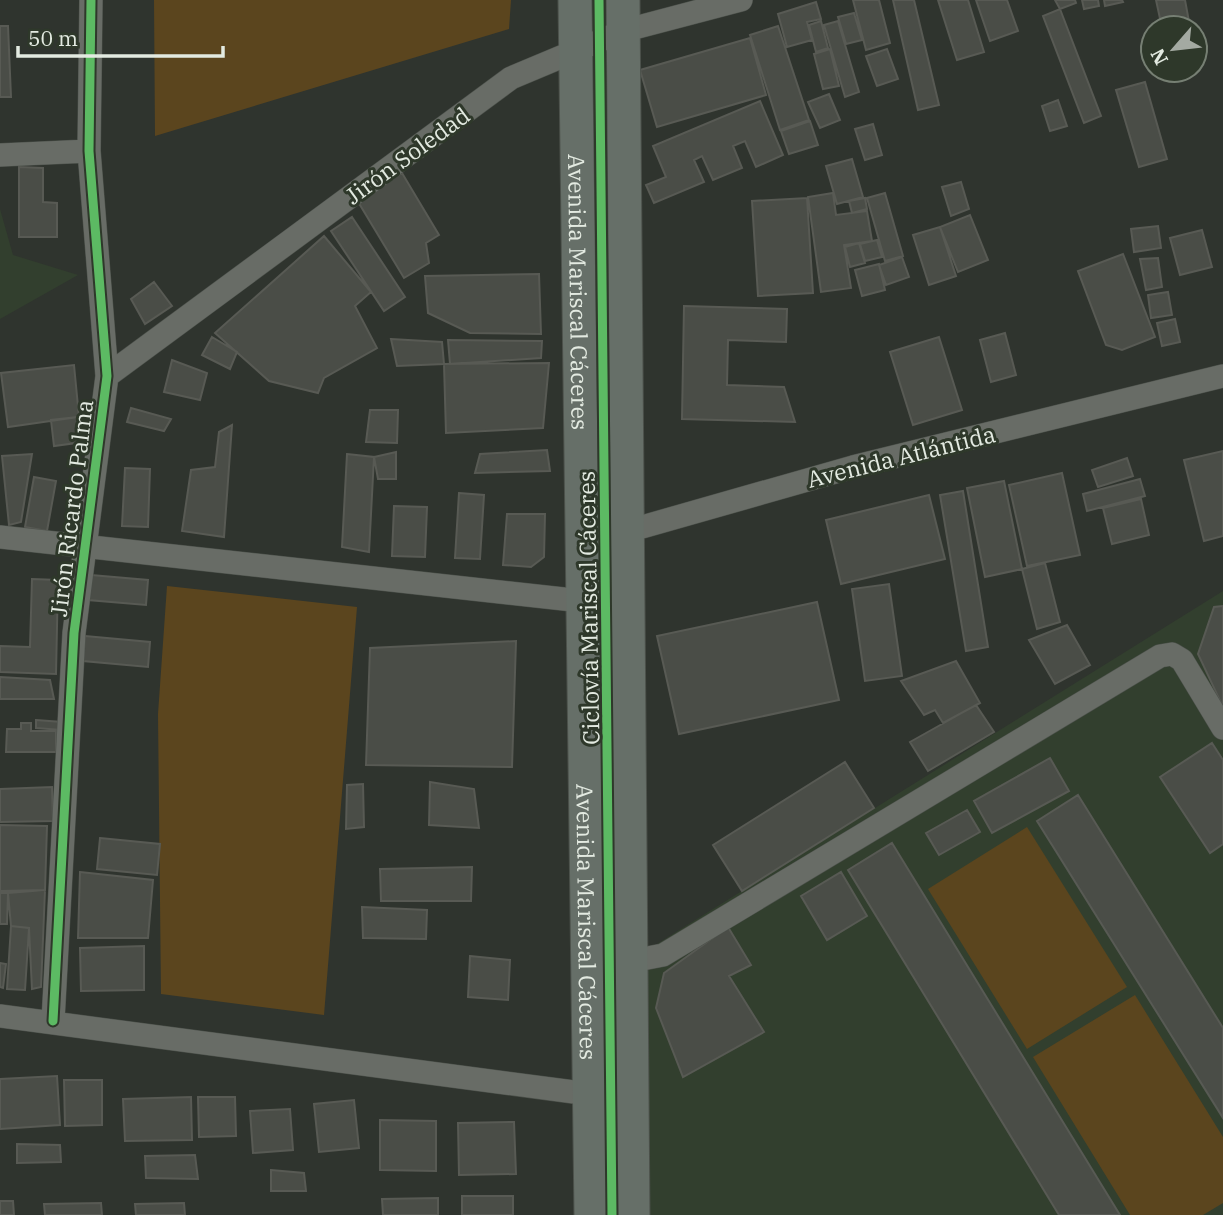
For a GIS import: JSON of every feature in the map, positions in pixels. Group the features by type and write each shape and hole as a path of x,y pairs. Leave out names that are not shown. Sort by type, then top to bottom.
{"main road":[{"name":"Avenida Mariscal Cáceres","path":"575,0 591,1215"},
{"name":"Avenida Mariscal Cáceres","path":"623,16 633,1215"}],"street":[{"name":"Jirón Ricardo Palma","path":"53,1021 75,633 88,546 107,376 89,151 92,0"},
{"name":"Jirón Soledad","path":"107,376 510,78 575,51 623,16 741,0"},
{"path":"0,155 89,151"},
{"name":"Avenida Atlántida","path":"581,541 628,531 853,467 1223,376"},
{"path":"0,537 628,604"},
{"path":"632,961 663,956 1160,656 1172,654 1182,660 1223,728"},
{"path":"0,1016 589,1094 632,1090"}],"shaded area":[{"path":"154,0 511,0 509,29 155,136"},
{"path":"0,209 13,255 78,275 0,319"},
{"path":"167,586 357,607 324,1015 161,994 158,714"},
{"path":"1223,591 1223,1215 648,1215 644,952"},
{"path":"1027,827 1127,987 1027,1049 928,889"},
{"path":"1135,995 1223,1137 1223,1203 1203,1215 1130,1215 1033,1057"}],"building":[{"path":"853,0 879,0 890,43 866,50"},
{"path":"893,0 914,0 939,105 918,110"},
{"path":"938,0 968,0 984,52 957,60"},
{"path":"976,0 1007,0 1018,31 990,41"},
{"path":"1055,0 1075,0 1076,3 1060,9"},
{"path":"1082,0 1098,0 1099,6 1084,9"},
{"path":"1104,0 1122,0 1123,2 1105,6"},
{"path":"1156,0 1185,0 1188,14 1159,14"},
{"path":"816,2 821,19 807,22 812,40 787,47 778,14"},
{"path":"1060,9 1101,116 1084,123 1043,16"},
{"path":"854,13 862,40 846,44 838,17"},
{"path":"821,21 828,48 816,52 809,25"},
{"path":"838,21 859,92 845,97 824,25"},
{"path":"0,26 8,26 11,97 0,97"},
{"path":"778,26 809,120 780,130 750,35"},
{"path":"750,38 766,95 657,127 640,70"},
{"path":"830,49 839,86 823,89 814,54"},
{"path":"887,49 898,79 877,86 866,56"},
{"path":"1146,84 1167,159 1139,167 1116,90"},
{"path":"829,94 840,120 820,128 808,102"},
{"path":"1058,100 1067,126 1050,131 1042,106"},
{"path":"760,101 783,155 756,167 745,141 733,146 742,168 713,180 702,156 694,160 704,182 654,203 646,185 666,177 653,146"},
{"path":"810,121 818,145 789,154 781,131"},
{"path":"873,124 882,155 865,160 855,129"},
{"path":"852,159 863,197 837,204 826,166"},
{"path":"19,167 43,168 43,202 57,203 57,237 19,237"},
{"path":"402,173 439,235 426,243 429,263 404,278 357,200"},
{"path":"961,182 969,209 951,216 942,187"},
{"path":"833,193 836,215 867,211 872,241 844,245 851,288 821,292 808,197"},
{"path":"885,193 903,256 885,261 867,198"},
{"path":"807,198 813,293 758,296 752,201"},
{"path":"865,198 867,209 852,213 849,201"},
{"path":"970,215 988,260 958,272 940,227"},
{"path":"352,217 405,297 384,311 331,231"},
{"path":"1158,226 1161,248 1134,252 1131,229"},
{"path":"940,227 956,276 929,285 913,235"},
{"path":"1202,230 1212,267 1180,275 1170,238"},
{"path":"324,236 371,292 355,306 377,348 324,378 318,393 269,381 215,333"},
{"path":"877,240 882,257 865,261 860,244"},
{"path":"859,243 865,263 850,267 845,247"},
{"path":"1123,254 1155,337 1122,350 1106,345 1078,271"},
{"path":"902,257 909,277 886,285 879,265"},
{"path":"1158,258 1162,287 1146,290 1140,259"},
{"path":"879,264 885,290 862,296 855,270"},
{"path":"539,274 541,334 470,333 428,313 425,276"},
{"path":"154,282 172,306 145,324 131,299"},
{"path":"1168,292 1172,315 1151,318 1148,295"},
{"path":"684,306 787,309 786,342 728,340 727,385 784,387 795,422 682,419"},
{"path":"1175,319 1180,342 1162,346 1157,323"},
{"path":"1005,333 1016,375 991,382 980,340"},
{"path":"212,337 237,352 230,369 202,355"},
{"path":"939,337 962,410 913,425 890,352"},
{"path":"391,339 442,342 444,364 397,366"},
{"path":"448,340 542,341 541,358 450,364"},
{"path":"172,360 207,373 200,400 164,392"},
{"path":"549,363 543,428 446,433 444,364"},
{"path":"74,365 79,417 8,427 1,373"},
{"path":"131,408 171,419 164,431 127,422"},
{"path":"370,410 398,410 397,443 366,442"},
{"path":"79,417 76,443 54,446 51,420"},
{"path":"232,425 224,537 182,531 191,470 215,467 219,432"},
{"path":"547,450 550,471 475,473 480,454"},
{"path":"1223,451 1223,536 1204,541 1184,460"},
{"path":"396,452 396,479 378,479 374,457"},
{"path":"32,454 21,522 9,525 2,456"},
{"path":"347,454 374,457 369,552 342,547"},
{"path":"1127,458 1133,476 1098,487 1092,470"},
{"path":"125,468 150,469 148,527 122,526"},
{"path":"1062,473 1080,555 1027,566 1009,485"},
{"path":"34,477 56,481 47,531 25,527"},
{"path":"1140,479 1145,496 1087,511 1083,494"},
{"path":"1004,481 1022,569 985,577 967,488"},
{"path":"963,491 988,647 966,651 940,495"},
{"path":"459,493 484,495 480,559 455,558"},
{"path":"929,495 945,559 841,584 826,520"},
{"path":"1141,499 1149,535 1112,544 1103,508"},
{"path":"394,506 427,507 425,557 392,556"},
{"path":"507,514 545,514 544,557 531,567 503,565"},
{"path":"1045,563 1060,622 1037,629 1022,569"},
{"path":"91,575 148,580 146,605 88,600"},
{"path":"32,579 58,580 56,674 0,672 0,646 30,647"},
{"path":"889,584 902,676 865,681 852,589"},
{"path":"817,602 839,700 679,734 657,636"},
{"path":"1223,606 1223,707 1198,654 1214,607"},
{"path":"1067,625 1090,665 1055,684 1029,640"},
{"path":"85,636 150,642 148,667 83,661"},
{"path":"516,641 512,767 366,765 370,648"},
{"path":"956,661 980,703 943,723 935,710 924,715 901,681"},
{"path":"0,677 50,680 54,699 0,699"},
{"path":"976,705 994,732 928,771 910,742"},
{"path":"36,720 62,722 62,730 36,728"},
{"path":"21,723 31,723 31,731 56,731 56,752 6,752 7,729 21,729"},
{"path":"1212,743 1223,760 1223,844 1210,853 1160,777"},
{"path":"1050,758 1069,791 992,833 974,801"},
{"path":"845,762 874,808 742,891 713,845"},
{"path":"430,782 474,789 479,828 429,825"},
{"path":"363,784 364,827 346,829 347,785"},
{"path":"52,787 53,821 0,822 0,789"},
{"path":"1078,795 1223,1028 1223,1118 1037,821"},
{"path":"967,810 980,832 939,855 926,833"},
{"path":"0,825 47,826 45,890 0,891"},
{"path":"100,838 160,844 157,875 97,869"},
{"path":"892,843 1120,1215 1059,1215 848,870"},
{"path":"472,867 471,901 381,901 380,869"},
{"path":"80,872 153,880 148,938 78,938"},
{"path":"841,872 867,916 827,940 801,896"},
{"path":"45,890 41,987 32,989 29,928 11,926 8,893"},
{"path":"0,893 8,893 7,924 0,924"},
{"path":"362,907 427,910 426,939 363,938"},
{"path":"11,926 29,928 25,990 7,989"},
{"path":"728,927 751,965 729,976 764,1032 683,1077 656,1008 664,973"},
{"path":"144,946 144,990 81,991 80,948"},
{"path":"470,956 510,960 508,1000 468,997"},
{"path":"0,963 6,964 3,988 0,987"},
{"path":"57,1076 60,1125 0,1129 0,1079"},
{"path":"64,1080 102,1080 102,1125 65,1126"},
{"path":"191,1097 192,1140 125,1141 123,1099"},
{"path":"198,1097 235,1097 236,1136 199,1137"},
{"path":"354,1100 359,1148 319,1152 314,1104"},
{"path":"290,1109 293,1150 253,1153 250,1111"},
{"path":"380,1120 436,1121 436,1171 380,1170"},
{"path":"514,1122 516,1174 459,1175 458,1123"},
{"path":"17,1144 60,1145 61,1162 17,1163"},
{"path":"195,1155 198,1179 146,1178 145,1156"},
{"path":"271,1170 304,1173 306,1191 271,1191"},
{"path":"462,1196 513,1196 513,1215 462,1215"},
{"path":"438,1198 438,1215 383,1215 382,1199"},
{"path":"0,1201 13,1201 14,1215 0,1215"},
{"path":"101,1203 102,1215 45,1215 44,1204"},
{"path":"184,1203 185,1215 136,1215 135,1204"}],"cycle path":[{"path":"53,1021 74,633 107,376 89,151 91,0"},
{"name":"Ciclovía Mariscal Cáceres","path":"599,0 612,1215"}]}
